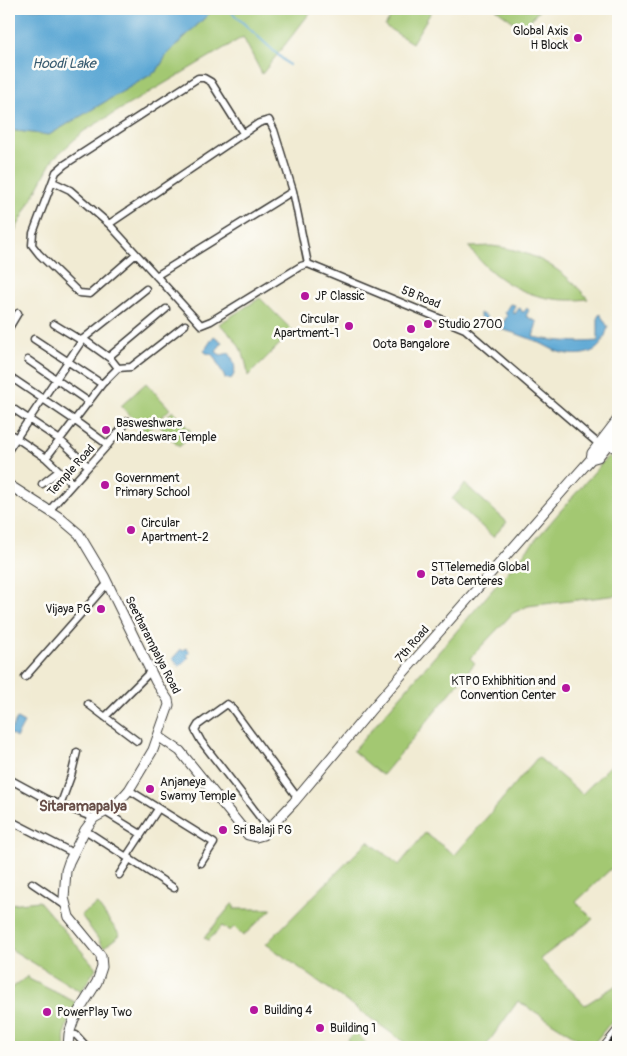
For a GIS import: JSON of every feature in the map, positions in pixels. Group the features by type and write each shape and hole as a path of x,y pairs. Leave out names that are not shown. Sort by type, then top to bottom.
{"street":[{"path":"136,254 90,294 80,292 39,254 32,245 33,233 56,172 198,78 204,78 211,82 244,133"},
{"path":"53,182 70,190 109,224 201,325 211,321 301,266 308,264 293,191 274,130 269,120 259,122 109,224"},
{"path":"156,276 293,191"},
{"name":"5B Road","path":"308,264 465,329 609,440"},
{"path":"9,449 83,340 146,289"},
{"path":"111,360 111,355 166,309"},
{"path":"9,328 18,313"},
{"path":"54,324 83,340 111,360 118,368"},
{"path":"46,458 102,384 118,368 122,366 131,367 185,325"},
{"path":"34,338 102,384"},
{"path":"28,360 89,402"},
{"path":"9,376 108,445"},
{"path":"9,406 60,440 88,466"},
{"name":"7th Road","path":"158,736 180,751 248,835 256,837 262,835 591,459 598,457 609,440 618,419"},
{"name":"Temple Road","path":"50,511 72,482 128,421"},
{"path":"9,433 46,458 72,482"},
{"path":"609,440 618,450"},
{"path":"42,484 59,471"},
{"name":"Seetharampalya Road","path":"9,485 50,511 79,534 169,705 153,750 128,790 114,807 94,818 85,830 66,871 64,898 69,917 101,956 102,967 97,982 74,1019 69,1034 68,1047"},
{"path":"25,677 107,584"},
{"path":"105,717 151,671"},
{"path":"88,704 137,741"},
{"path":"269,828 201,742 195,730 198,725 227,704 297,797"},
{"path":"60,806 77,752"},
{"path":"9,779 60,806 94,818"},
{"path":"128,790 214,843 201,863"},
{"path":"119,875 158,810"},
{"path":"105,812 142,834"},
{"path":"9,820 73,853"},
{"path":"85,830 174,888"},
{"path":"32,883 66,906"},
{"path":"606,1047 618,1031"},
{"path":"69,1034 76,1035 87,1047"}],"green space":[{"path":"214,9 313,9 262,74 243,37 84,131 53,159 9,242 9,130 49,135 157,71 168,53"},
{"path":"396,9 433,9 412,43 385,26"},
{"path":"496,9 540,9 523,29"},
{"path":"491,246 520,252 545,262 568,278 588,299 553,299 521,290 506,282 480,261 469,247"},
{"path":"260,298 293,331 248,376 240,347 219,324"},
{"path":"146,383 170,409 146,432 121,406"},
{"path":"173,411 193,434 179,447 158,424"},
{"path":"608,456 618,464 618,595 528,606 513,613 470,658 475,663 383,775 379,773 353,751"},
{"path":"465,484 507,522 493,537 452,499"},
{"path":"538,757 582,794 618,758 618,862 576,902 593,919 540,959 585,1005 618,984 618,1013 591,1047 518,1001 485,1047 411,1047 266,944 368,841 399,865 425,833 455,855"},
{"path":"39,901 96,968 81,992 9,948 9,904"},
{"path":"97,904 120,935 104,947 81,915"},
{"path":"234,904 234,909 272,909 243,936 234,927 230,931 222,926 209,940 204,938"},
{"name":"PowerPlay Two","path":"28,976 29,979 77,1003 66,1030 65,1047 9,1047 9,990"},
{"path":"355,1032 367,1044 364,1047 341,1047"}],"water":[{"name":"Hoodi Lake","path":"9,9 214,9 168,53 157,71 49,135 9,130"},
{"path":"510,304 515,305 512,312 515,314 519,308 524,312 527,308 529,310 526,316 537,322 533,337 549,340 598,341 598,316 600,314 608,327 601,343 591,352 580,354 561,353 532,339 484,323 480,317 480,313 496,326 503,323 507,316 505,312"},
{"path":"214,336 222,342 216,352 221,355 229,353 232,359 235,369 231,379 225,378 214,357 204,351"},
{"path":"186,648 190,652 187,655 189,657 180,666 172,659 181,649 183,651"},
{"path":"17,719 24,723 16,738 9,733"}],"waterway":[{"path":"228,9 289,65"}],"railway":[{"path":"607,1047 618,1033"}],"place":[{"name":"Global Axis H Block","path":"578,38"},
{"name":"JP Classic","path":"305,296"},
{"name":"Studio 2700","path":"428,324"},
{"name":"Circular Apartment-1","path":"349,326"},
{"name":"Oota Bangalore","path":"411,329"},
{"name":"Basweshwara Nandeswara Temple","path":"106,430"},
{"name":"Government Primary School","path":"105,485"},
{"name":"Circular Apartment-2","path":"131,530"},
{"name":"STTelemedia Global Data Centeres","path":"421,574"},
{"name":"Vijaya PG","path":"101,609"},
{"name":"KTPO Exhibhition and Convention Center","path":"566,688"},
{"name":"Anjaneya Swamy Temple","path":"150,789"},
{"name":"Sri Balaji PG","path":"223,830"},
{"name":"Building 4","path":"254,1010"},
{"name":"PowerPlay Two","path":"47,1012"},
{"name":"Building 1","path":"320,1028"}],"district":[{"name":"Sitaramapalya","path":"83,806"}]}
